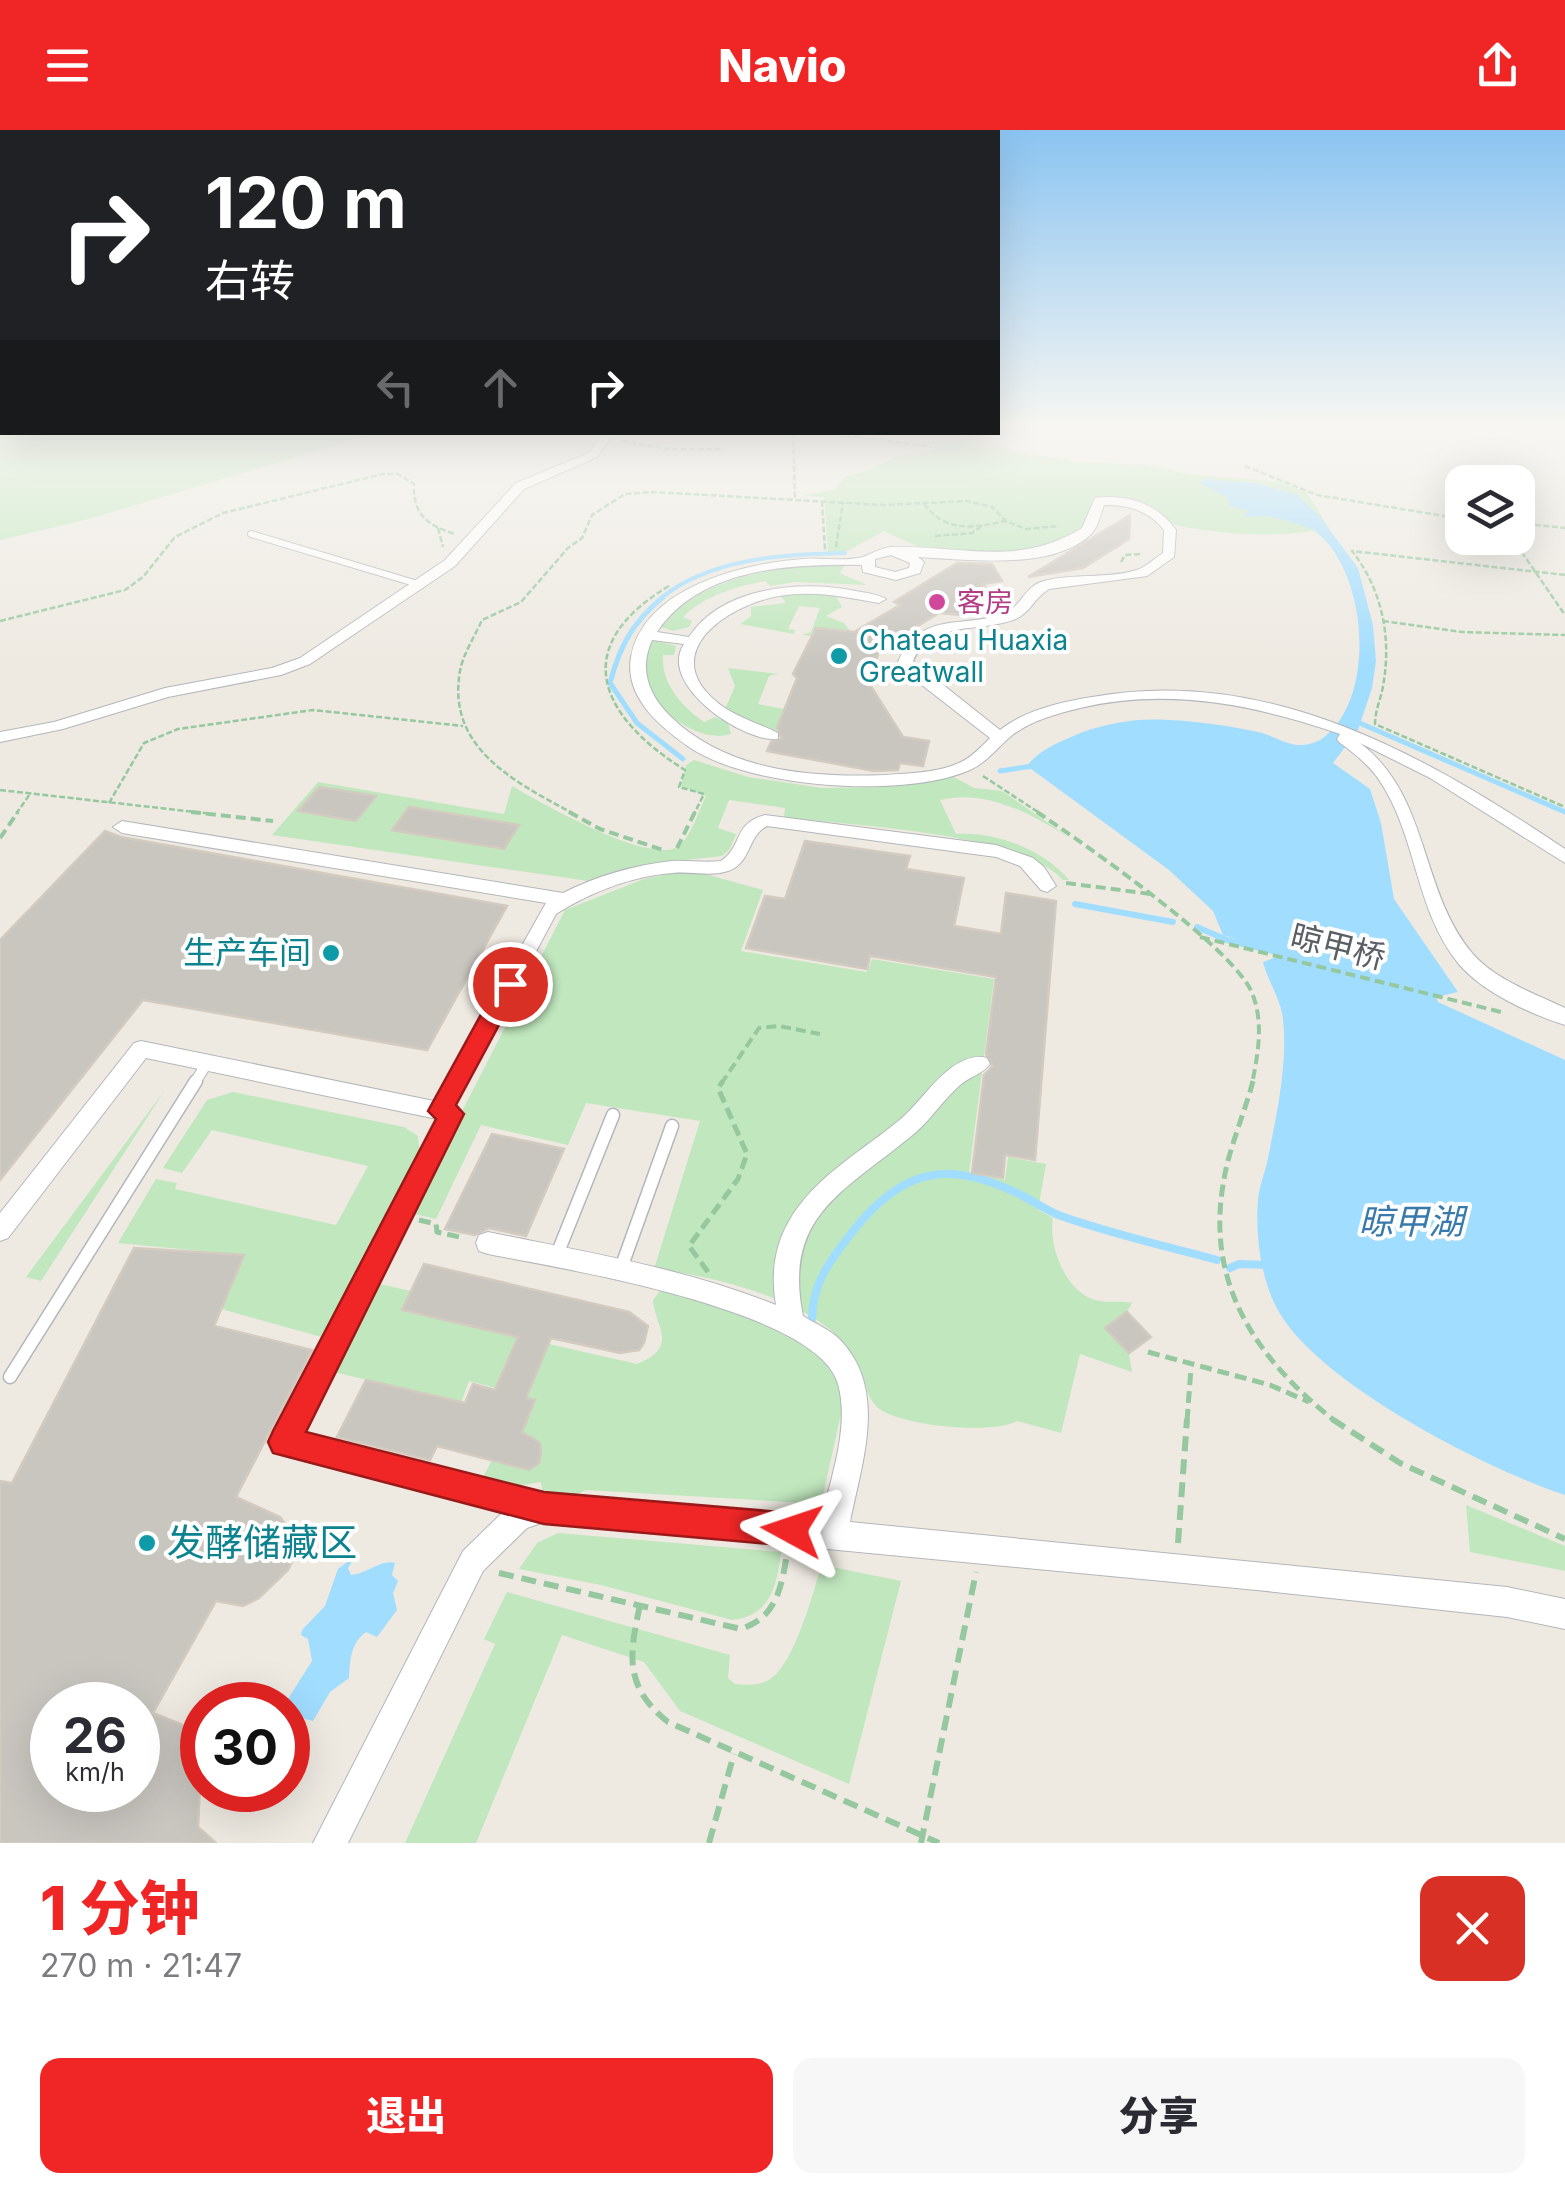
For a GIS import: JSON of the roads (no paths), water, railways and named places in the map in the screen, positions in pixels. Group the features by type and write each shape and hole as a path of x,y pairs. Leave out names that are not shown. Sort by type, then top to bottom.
{"street":[{"path":"0,737 57,726 165,693 276,672 329,648 450,563 502,506"},
{"path":"1098,506 1088,530 1052,550 995,557 882,552 866,561 813,561 730,577 694,590 667,607 646,635 640,649 637,678 649,703 668,725 721,756 755,770 837,781 895,779 966,766 1019,724 1102,700 1197,695 1309,718 1377,742 1451,779 1565,856"},
{"path":"999,737 914,672 905,662 907,652 915,642 942,629 1020,613 1030,603 1031,594 1045,585 1122,577 1157,565 1172,544 1164,519 1138,506"},
{"path":"866,561 868,568 880,575 910,574 918,562 900,552"},
{"path":"772,736 711,708 690,684 686,662 690,640 722,610 763,593 818,586 879,599"},
{"path":"646,635 690,640"},
{"path":"1309,718 1381,766 1398,794 1438,916 1469,962 1565,1017"},
{"path":"721,756 750,729"},
{"path":"440,1111 549,910 564,900 670,867 727,866 735,860 749,828 769,819 996,851 1023,859 1039,869 1045,883"},
{"path":"122,827 564,900"},
{"path":"0,1231 141,1050 440,1111 452,1114 284,1442 544,1508 1176,1567 1508,1602 1565,1614"},
{"path":"792,1323 783,1294 785,1264 796,1232 813,1206 829,1184 910,1123 957,1072 979,1064"},
{"path":"488,1243 773,1312 837,1350 850,1374 854,1414 834,1533"},
{"path":"330,1843 470,1568 488,1544 518,1517 544,1508"}],"lane":[{"path":"251,534 421,585"},
{"path":"10,1377 207,1063"},
{"path":"556,1258 612,1115"},
{"path":"620,1272 672,1126"}],"water":[{"name":"晾甲湖","path":"1230,506 1308,506 1358,568 1373,625 1376,661 1358,730 1333,763 1370,789 1381,823 1394,899 1458,992 1436,997 1438,1002 1565,1060 1565,1495 1451,1445 1367,1395 1300,1339 1279,1312 1264,1272 1257,1228 1259,1195 1283,1073 1281,1011 1263,962 1274,958 1273,950 1223,935 1213,911 1169,870 1027,766 1059,743 1118,723 1202,723 1258,732 1302,745 1321,739 1341,719 1352,694 1359,634 1355,603 1333,549 1315,531 1270,517 1243,516 1249,511"},
{"path":"355,1556 348,1568 351,1575 395,1563 392,1575 398,1581 393,1593 397,1610 377,1637 366,1632 357,1642 349,1678 330,1692 313,1721 310,1682 299,1682 312,1661 308,1639 301,1635 325,1606 338,1569"}],"waterway":[{"path":"660,599 701,575 748,561 845,553"},
{"path":"663,597 629,635 610,683 637,723 683,759"},
{"path":"1355,721 1565,812"},
{"path":"1000,771 1033,766"},
{"path":"1075,904 1173,922"},
{"path":"1197,927 1227,940 1277,952"},
{"path":"812,1319 819,1282 853,1231 890,1194 928,1176 971,1177 1021,1195 1061,1216 1217,1260"},
{"path":"1230,1268 1239,1264 1268,1265"}],"place":[{"name":"客房","path":"937,602"},
{"name":"Chateau Huaxia Greatwall","path":"839,656"},
{"name":"生产车间","path":"331,953"},
{"name":"发酵储藏区","path":"147,1543"}]}
